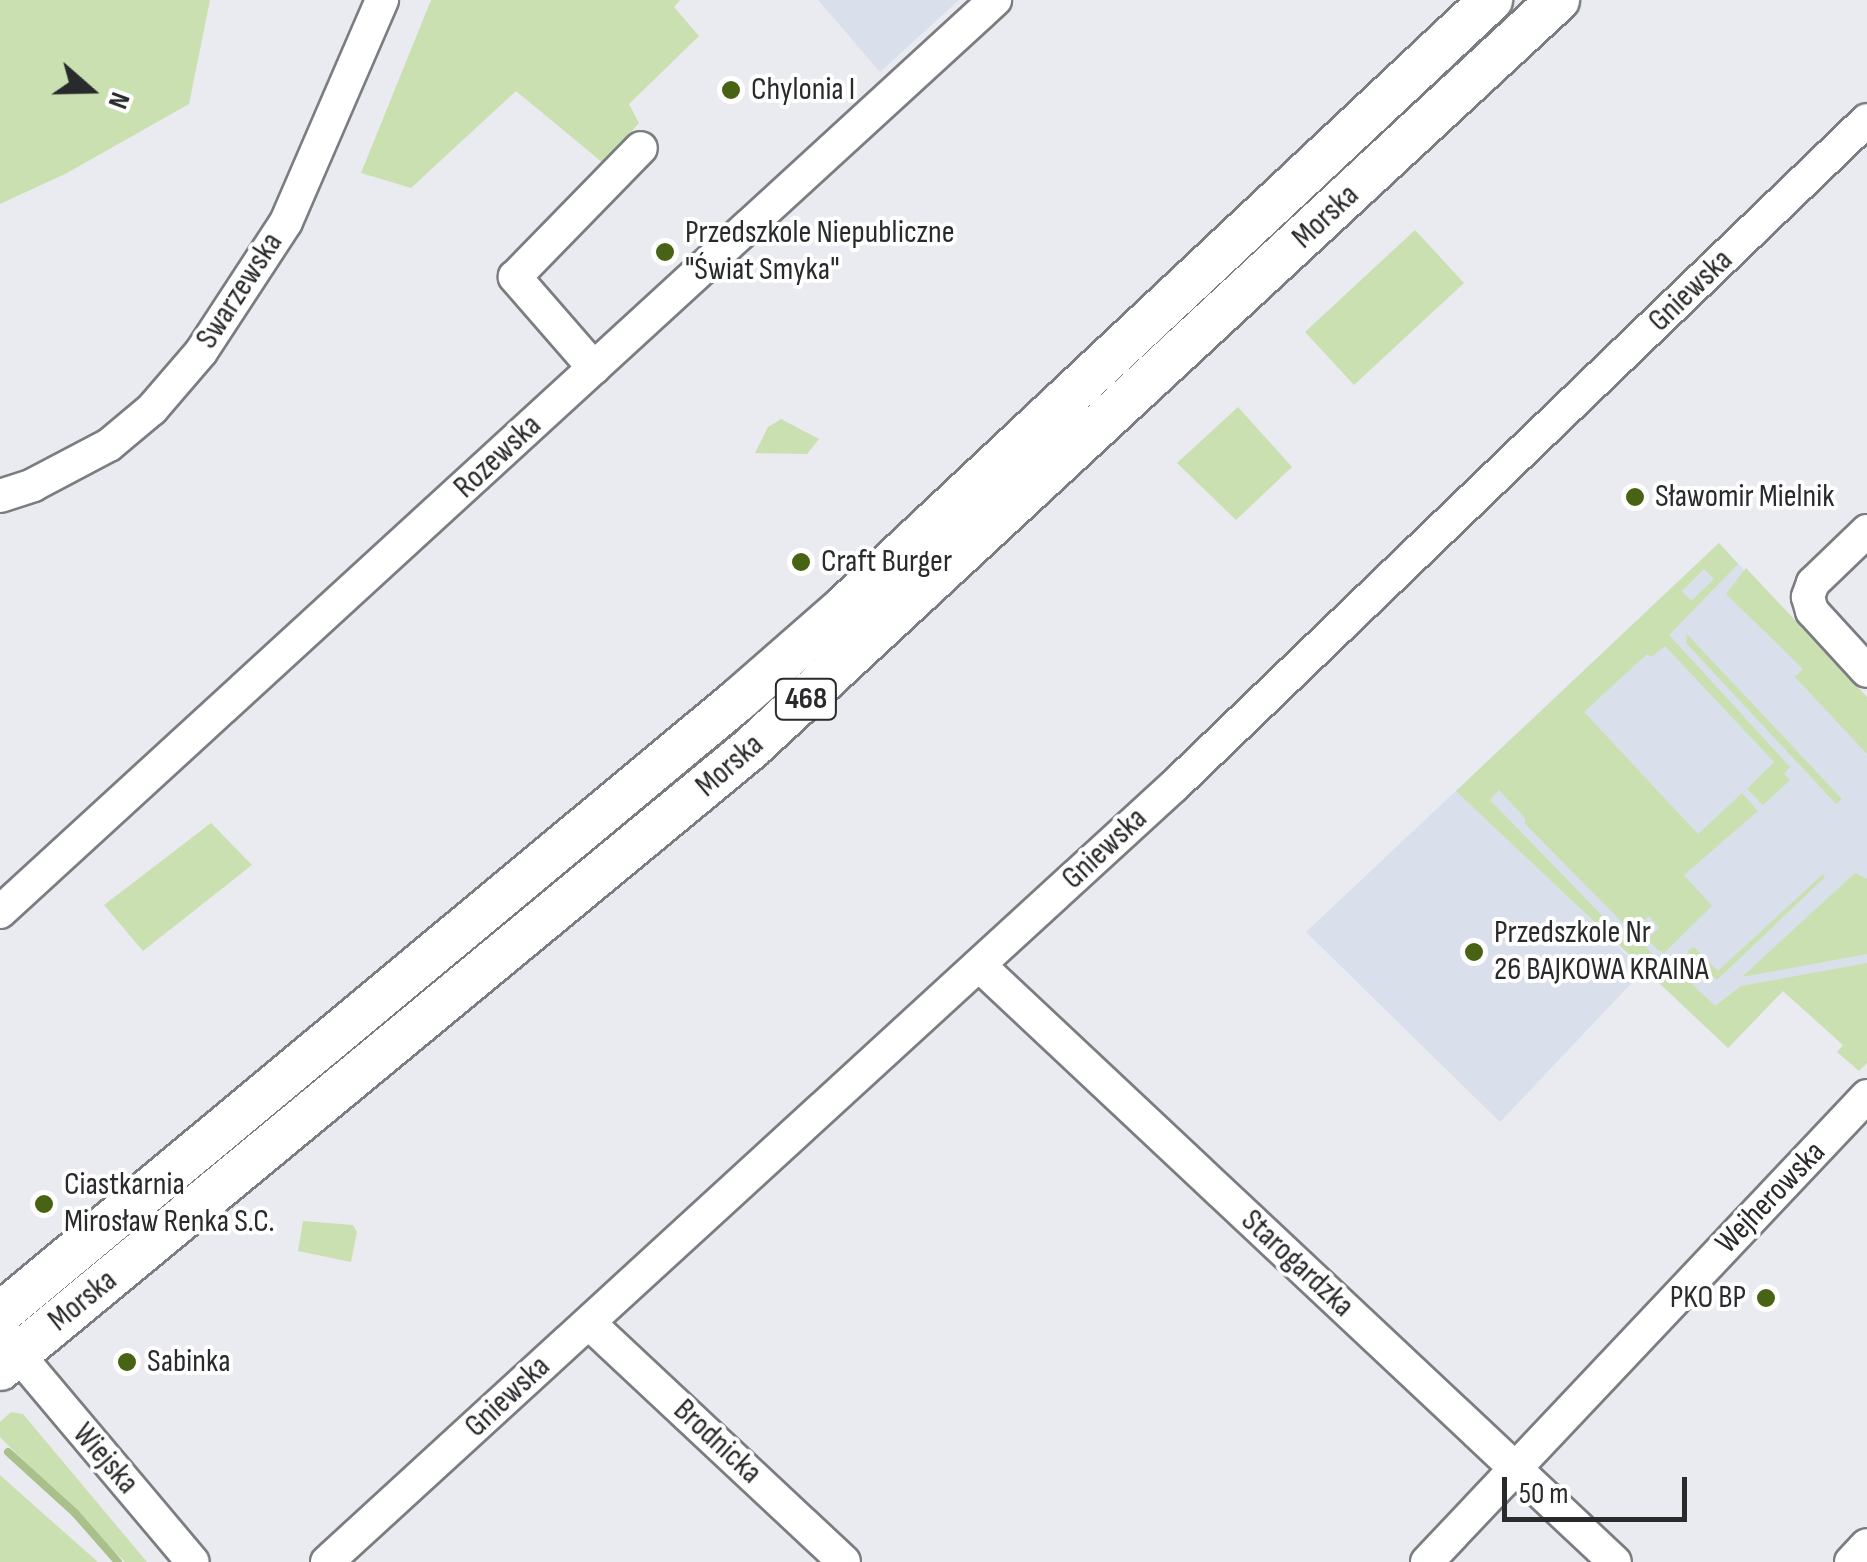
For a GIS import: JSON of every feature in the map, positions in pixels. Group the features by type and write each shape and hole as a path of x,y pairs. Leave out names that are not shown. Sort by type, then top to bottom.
{"main road":[{"name":"Morska","path":"0,1314 730,708 843,608 1491,0"},
{"name":"Morska","path":"6,1353 741,757 1558,0"}],"street":[{"name":"Swarzewska","path":"0,496 46,479 108,444 152,409 201,352 286,222 382,0"},
{"name":"Rozewska","path":"0,912 995,0"},
{"name":"Gniewska","path":"327,1562 1174,786 1867,120"},
{"path":"594,368 514,277 640,148"},
{"path":"1867,531 1812,584 1808,597 1812,611 1867,671"},
{"name":"Starogardzka","path":"979,965 1615,1562"},
{"name":"Wejherowska","path":"1427,1562 1867,1096"},
{"name":"Brodnicka","path":"589,1322 844,1562"},
{"name":"Wiejska","path":"6,1353 193,1562"},
{"path":"1851,1562 1867,1546"}],"shaded area":[{"path":"818,0 959,0 880,72"},
{"path":"1719,543 1867,704 1867,1039 1853,1054 1783,991 1728,1048 1573,902 1643,971 1500,1122 1306,932"}],"green space":[{"path":"0,0 210,0 189,104 67,173 0,204"},
{"path":"431,0 680,0 674,7 699,36 629,104 639,123 603,163 516,91 411,188 361,173"},
{"path":"1415,230 1464,283 1354,385 1305,332"},
{"path":"1238,407 1292,467 1236,520 1177,463"},
{"path":"781,419 819,439 807,454 755,453 768,427"},
{"path":"1719,543 1738,564 1669,635 1790,767 1784,774 1790,780 1763,805 1747,789 1774,762 1665,646 1651,657 1647,654 1584,712 1698,834 1742,793 1758,811 1684,875 1712,906 1664,953 1647,939 1659,928 1649,916 1637,927 1626,926 1525,824 1525,818 1499,790 1490,800 1613,927 1633,933 1666,969 1672,965 1715,1006 1741,986 1867,963 1867,1063 1859,1071 1837,1052 1843,1045 1783,991 1728,1048 1456,791","holes":["1704,569 1714,579 1691,601 1682,591"]},
{"path":"1746,568 1867,697 1867,754 1795,677 1803,669 1726,594"},
{"path":"1687,634 1842,799 1836,804 1686,643"},
{"path":"211,823 252,865 143,951 104,905"},
{"path":"1855,873 1867,879 1867,954 1742,977"},
{"path":"1823,874 1825,877 1717,980 1687,951 1694,947 1718,971"},
{"path":"303,1221 353,1225 357,1232 351,1262 298,1251"},
{"path":"11,1412 23,1414 147,1562 125,1562 0,1437 0,1422"},
{"path":"0,1475 29,1501 98,1562 0,1562"}],"waterway":[{"path":"8,1452 75,1513 118,1562"}],"place":[{"name":"Chylonia I","path":"731,90"},
{"name":"Przedszkole Niepubliczne \"Świat Smyka\"","path":"665,252"},
{"name":"Sławomir Mielnik","path":"1635,497"},
{"name":"Craft Burger","path":"801,562"},
{"name":"Przedszkole Nr 26 BAJKOWA KRAINA","path":"1474,952"},
{"name":"Ciastkarnia Mirosław Renka S.C.","path":"44,1204"},
{"name":"PKO BP","path":"1766,1298"},
{"name":"Sabinka","path":"127,1362"}]}
